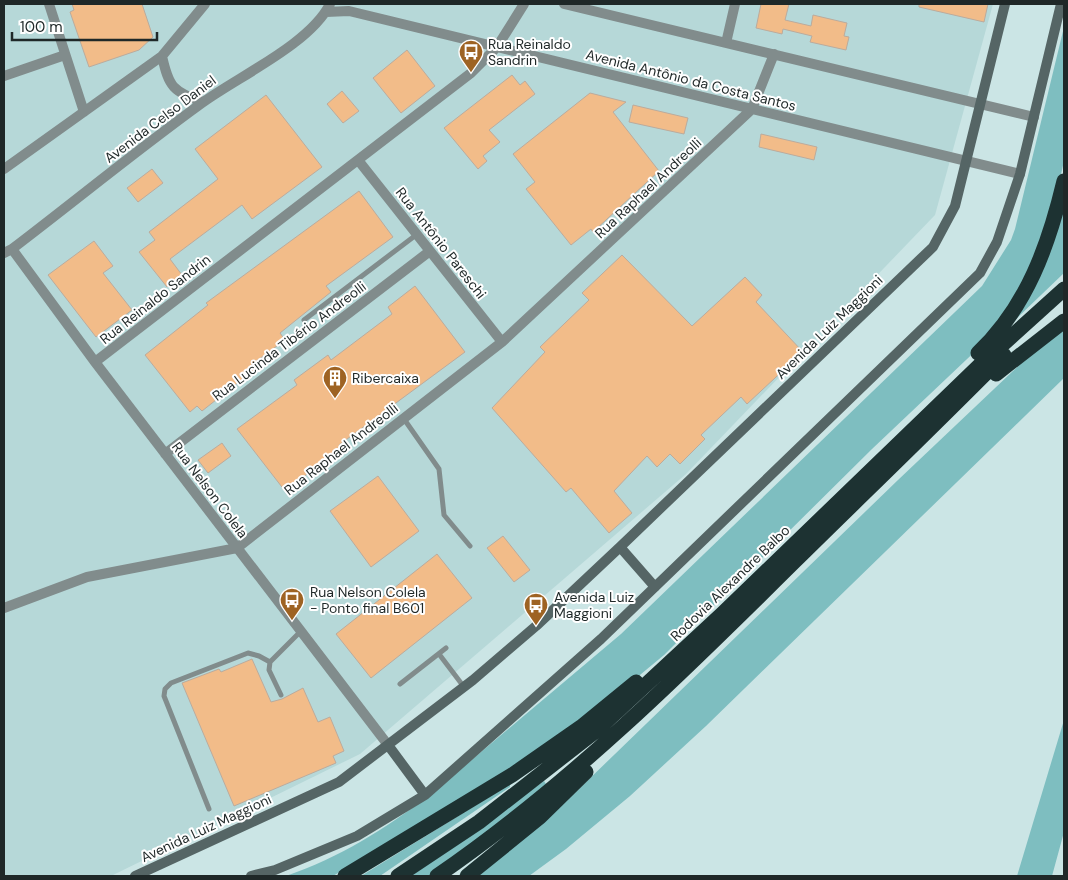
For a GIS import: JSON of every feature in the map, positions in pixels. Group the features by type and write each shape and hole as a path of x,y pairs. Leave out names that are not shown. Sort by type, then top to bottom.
{"highway":[{"path":"798,539 858,474 990,342 1012,314 1036,272 1047,242 1064,180"},
{"name":"Rodovia Alexandre Balbo","path":"398,876 479,822 558,762 631,700 980,364 1064,289"},
{"name":"Rodovia Alexandre Balbo","path":"437,876 549,792 598,750 946,414 1064,293"},
{"path":"946,414 1064,321"},
{"path":"345,876 535,759 581,727 722,614"},
{"path":"467,876 512,841 566,792 696,657"}],"street":[{"path":"49,4 84,112"},
{"name":"Rua Reinaldo Sandrin","path":"95,362 471,73 497,47 524,4"},
{"path":"564,4 1034,117"},
{"path":"726,42 735,4"},
{"name":"Avenida Luiz Maggioni","path":"135,876 338,782 464,687 536,626 933,247 955,206 1005,4"},
{"path":"252,876 275,870 357,836 425,794 601,639 980,273 998,242 1020,174 1061,4"},
{"path":"4,169 162,56 203,5"},
{"name":"Avenida Antônio da Costa Santos","path":"328,8 349,11 1020,174"},
{"name":"Avenida Celso Daniel","path":"8,251 203,102 303,37 328,8"},
{"path":"4,76 66,54"},
{"name":"Rua Raphael Andreolli","path":"4,608 87,577 237,548 502,342 752,109 774,54"},
{"path":"162,56 167,78 179,94 203,102"},
{"name":"Rua Antônio Pareschi","path":"358,160 502,342"},
{"name":"Rua Nelson Colela","path":"8,251 388,745"},
{"name":"Rua Lucinda Tibério Andreolli","path":"165,454 430,251"},
{"path":"620,547 655,587"},
{"path":"388,745 425,794"}],"lane":[{"path":"304,320 416,234"},
{"path":"404,418 439,469 444,515 470,546"},
{"path":"281,695 269,670 270,662 301,631"},
{"path":"400,684 446,648"},
{"path":"209,809 164,696 165,689 171,683 248,653 270,662"},
{"path":"439,654 464,687"}],"shaded area":[{"path":"4,4 993,4 935,215 686,474 360,754 111,876 4,876"},
{"path":"1064,27 1064,161 1054,206 1027,279 985,342 872,449 664,655 611,699 519,765 333,876 286,876 325,860 361,842 413,808 621,634 982,286 1011,240 1015,229"},
{"path":"1064,198 1064,273 1014,321"},
{"path":"1064,326 1064,378 706,726 630,796 566,849 529,876 475,876 552,815 898,480 1032,353"},
{"path":"1064,720 1064,832 1052,876 1017,876"},
{"path":"544,781 548,787 477,843 428,876 409,876"},
{"path":"510,784 510,787 380,876 361,876"}],"building":[{"path":"72,4 142,4 153,37 139,50 89,67 70,12 74,10"},
{"path":"761,4 789,4 785,20 811,26 813,15 847,23 844,36 849,37 846,50 810,42 812,36 783,29 782,34 756,28"},
{"path":"919,4 988,4 984,22 919,7"},
{"path":"407,50 435,86 401,113 373,78"},
{"path":"512,75 520,85 525,81 535,94 489,130 500,142 483,156 487,161 478,169 444,128"},
{"path":"342,91 359,111 343,123 327,104"},
{"path":"590,93 626,102 613,112 659,171 593,232 591,229 571,245 526,189 535,182 513,154"},
{"path":"266,95 322,167 252,219 242,205 170,259 182,275 167,287 139,252 155,240 149,232 218,179 195,149"},
{"path":"633,105 688,118 684,134 629,122"},
{"path":"761,134 817,147 814,160 759,147"},
{"path":"152,169 163,183 138,202 127,188"},
{"path":"359,191 393,237 326,286 331,292 280,333 285,340 251,365 254,370 202,411 197,406 190,412 145,355 208,305 206,303"},
{"path":"94,241 113,266 103,273 132,310 96,337 48,275"},
{"path":"622,255 692,326 745,277 762,295 756,302 803,352 747,404 741,397 701,435 705,439 680,464 670,454 657,467 647,456 614,491 632,513 609,533 571,488 566,492 492,408 545,352 540,347 589,300 582,293"},
{"path":"415,286 465,352 339,445 341,448 285,491 237,429 297,385 294,380 328,355 331,360 392,314 388,307"},
{"path":"222,443 231,456 208,473 198,460"},
{"path":"378,476 419,531 371,567 330,511"},
{"path":"503,536 530,570 514,582 487,548"},
{"path":"437,554 472,598 371,678 336,634"},
{"path":"252,659 271,702 282,699 303,688 318,722 330,717 344,751 333,756 336,763 234,806 182,683 219,669 221,672"}],"place":[{"name":"Rua Reinaldo Sandrin","path":"471,73"},
{"name":"Ribercaixa","path":"335,399"},
{"name":"Rua Nelson Colela - Ponto final B601","path":"292,621"},
{"name":"Avenida Luiz Maggioni","path":"536,626"}]}
